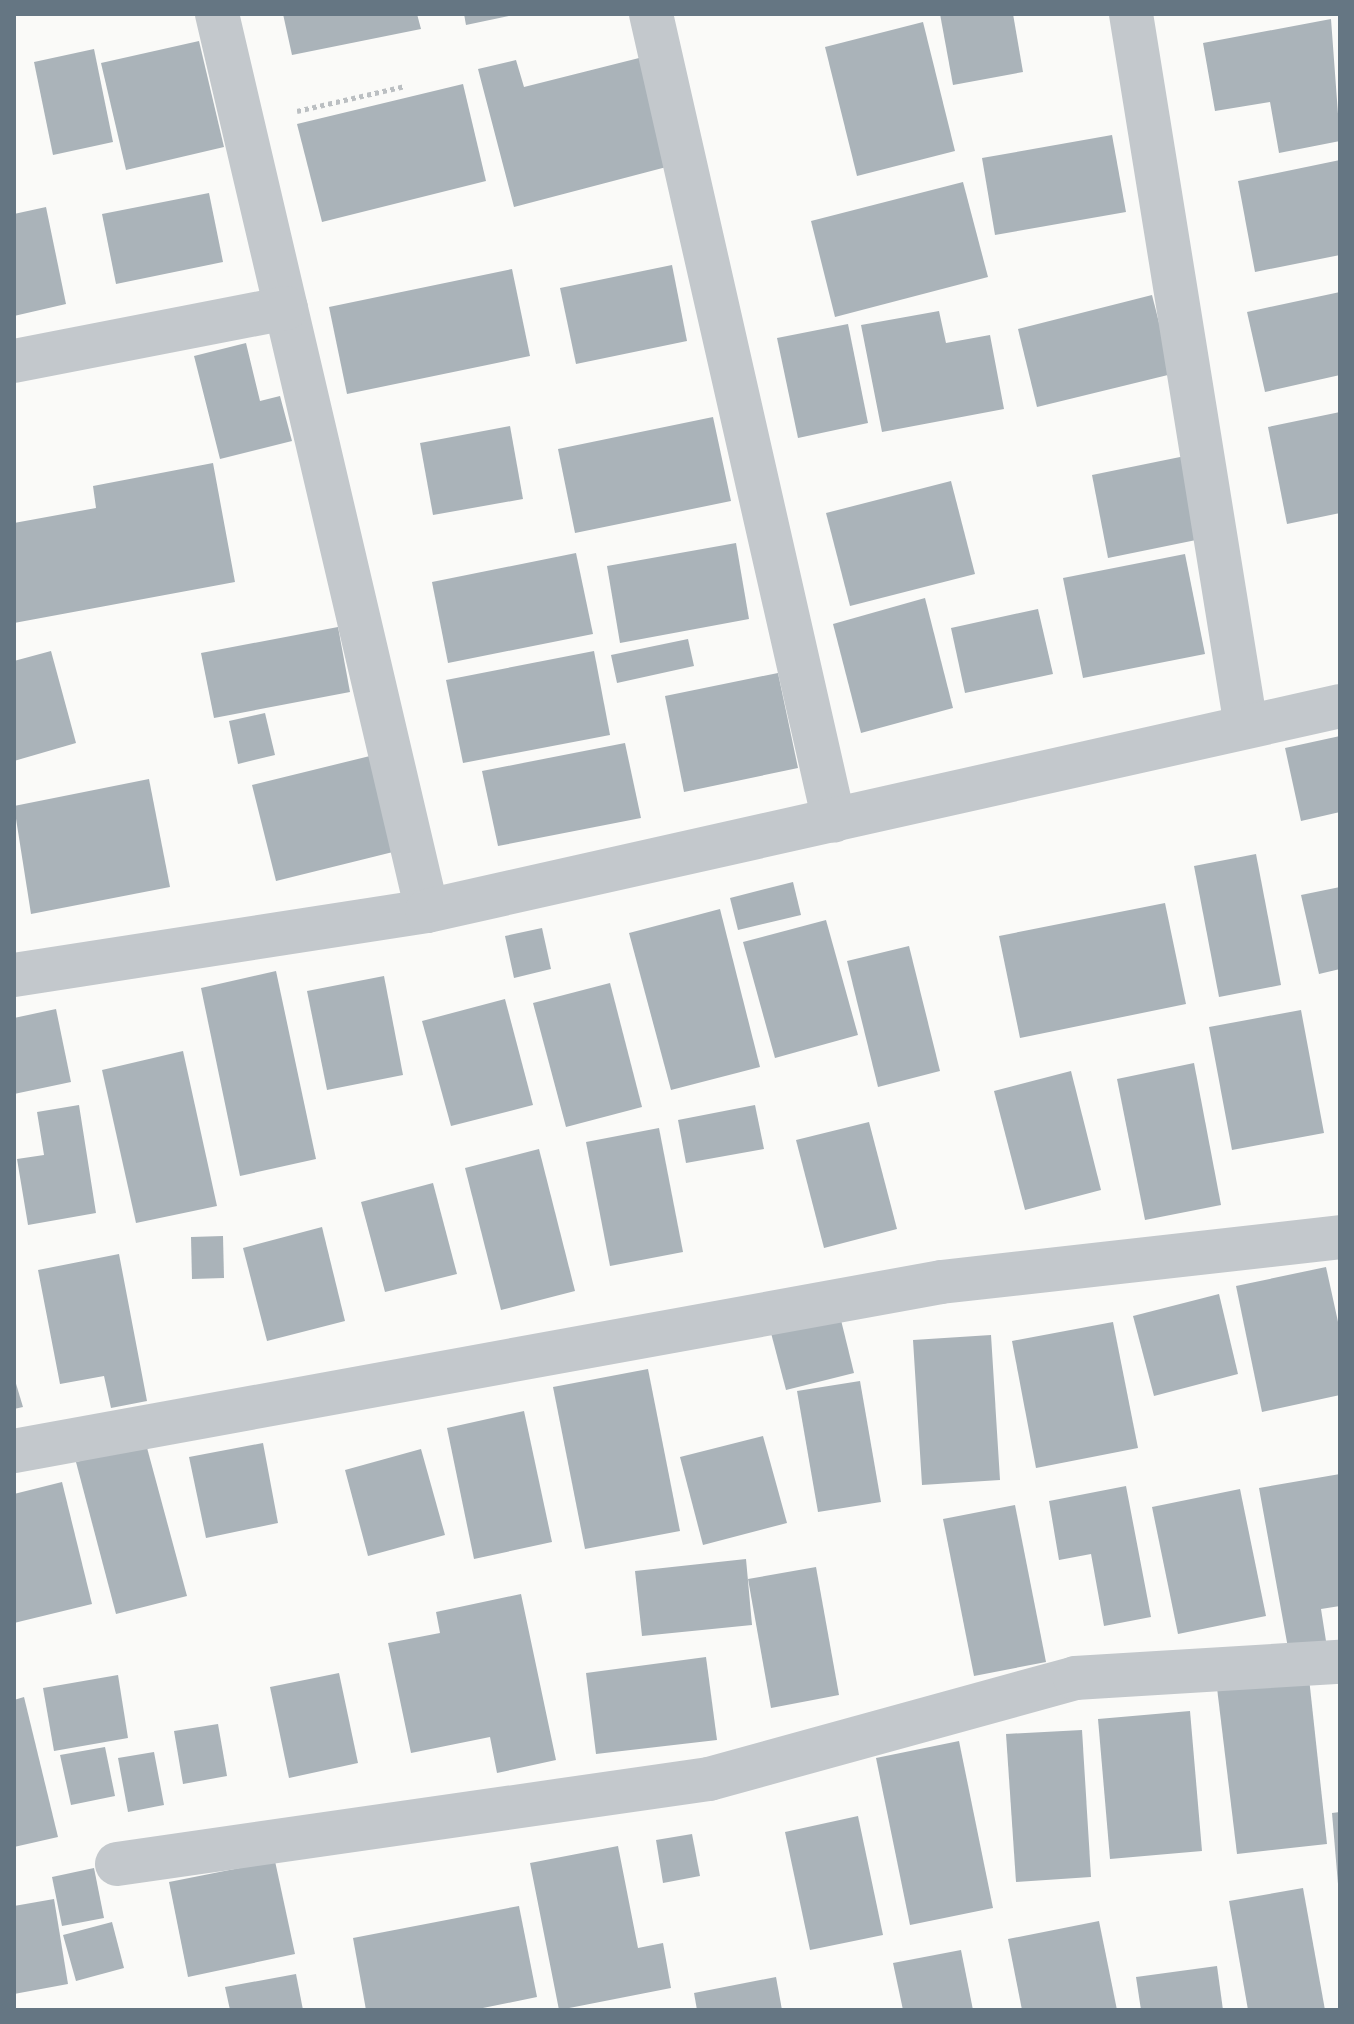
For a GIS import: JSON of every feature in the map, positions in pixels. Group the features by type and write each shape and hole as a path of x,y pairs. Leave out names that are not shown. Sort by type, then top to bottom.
{"street":[{"path":"217,14 427,911"},
{"path":"651,14 834,821"},
{"path":"1131,14 1246,726"},
{"path":"14,361 286,308"},
{"path":"14,975 427,911 1340,706"},
{"path":"14,1451 941,1282 1340,1237"},
{"path":"117,1864 709,1779 1075,1678 1340,1662"}],"path":[{"path":"243,124 405,86"}],"building":[{"path":"283,14 417,14 421,29 292,55"},
{"path":"464,14 513,14 513,15 466,25"},
{"path":"940,14 1013,14 1023,72 953,85"},
{"path":"1331,19 1340,141 1279,153 1270,102 1215,111 1203,43"},
{"path":"923,22 955,151 857,176 825,47"},
{"path":"199,41 224,147 126,170 101,63"},
{"path":"94,49 113,142 53,155 34,62"},
{"path":"647,56 674,165 514,207 478,69 516,60 524,87"},
{"path":"463,84 486,181 322,222 297,124"},
{"path":"1112,135 1126,212 995,235 982,158"},
{"path":"1340,160 1340,255 1255,272 1238,181"},
{"path":"963,182 988,277 835,317 811,221"},
{"path":"209,193 223,262 116,284 102,214"},
{"path":"46,207 66,304 14,316 14,214"},
{"path":"672,265 687,341 576,364 560,288"},
{"path":"512,269 530,356 347,394 329,307"},
{"path":"1340,292 1340,375 1265,392 1247,312"},
{"path":"1152,295 1172,374 1037,407 1018,329"},
{"path":"939,311 946,343 990,335 1004,409 882,432 861,325"},
{"path":"848,324 868,423 798,438 777,338"},
{"path":"246,343 260,401 280,396 292,441 220,459 194,356"},
{"path":"1340,412 1340,513 1287,524 1268,427"},
{"path":"713,417 731,501 575,533 558,449"},
{"path":"510,426 523,499 433,515 420,443"},
{"path":"1185,456 1201,539 1108,558 1092,475"},
{"path":"213,463 235,582 14,623 14,523 96,508 93,486"},
{"path":"951,481 975,574 850,606 826,513"},
{"path":"736,543 749,619 620,643 607,566"},
{"path":"576,553 593,634 448,663 432,582"},
{"path":"1185,554 1205,654 1083,678 1063,578"},
{"path":"925,598 953,708 861,733 833,624"},
{"path":"1038,609 1053,674 965,693 951,628"},
{"path":"338,627 350,692 214,718 201,653"},
{"path":"688,639 694,666 617,683 611,655"},
{"path":"51,651 76,743 14,761 14,661"},
{"path":"594,651 610,735 463,763 446,680"},
{"path":"778,673 798,768 684,792 665,696"},
{"path":"265,713 275,755 238,764 229,721"},
{"path":"1340,736 1340,812 1301,821 1285,748"},
{"path":"625,743 641,818 498,846 482,771"},
{"path":"374,755 397,851 276,881 252,785"},
{"path":"149,779 170,887 31,914 14,806"},
{"path":"1256,854 1281,985 1219,997 1194,866"},
{"path":"793,882 801,915 738,930 730,898"},
{"path":"1340,887 1340,969 1319,974 1301,895"},
{"path":"1165,903 1186,1004 1020,1038 999,936"},
{"path":"720,909 760,1067 671,1090 629,933"},
{"path":"826,920 858,1035 775,1058 743,942"},
{"path":"542,928 551,969 514,978 505,936"},
{"path":"909,946 940,1071 878,1087 847,961"},
{"path":"276,971 316,1159 240,1176 201,988"},
{"path":"384,976 403,1075 327,1090 307,991"},
{"path":"610,983 642,1107 566,1127 533,1003"},
{"path":"505,999 533,1105 451,1126 422,1021"},
{"path":"56,1009 71,1082 14,1094 14,1018"},
{"path":"1301,1010 1324,1133 1232,1150 1209,1027"},
{"path":"183,1051 217,1206 136,1223 102,1070"},
{"path":"1194,1063 1221,1205 1145,1220 1117,1079"},
{"path":"1071,1071 1101,1190 1025,1210 994,1091"},
{"path":"79,1105 96,1213 28,1225 17,1159 44,1155 37,1112"},
{"path":"755,1105 764,1149 686,1163 678,1120"},
{"path":"869,1122 897,1229 824,1248 796,1140"},
{"path":"659,1128 683,1252 610,1266 586,1142"},
{"path":"539,1149 575,1291 501,1310 465,1168"},
{"path":"433,1183 457,1274 385,1292 361,1202"},
{"path":"322,1227 345,1321 267,1341 243,1248"},
{"path":"223,1236 224,1278 192,1279 191,1237"},
{"path":"119,1254 147,1401 111,1408 104,1376 60,1384 38,1270"},
{"path":"1326,1267 1340,1331 1340,1395 1262,1412 1236,1286"},
{"path":"1219,1294 1238,1374 1154,1396 1133,1316"},
{"path":"840,1316 854,1373 786,1390 771,1333"},
{"path":"1113,1322 1138,1448 1036,1468 1012,1341"},
{"path":"991,1335 1000,1480 922,1485 913,1340"},
{"path":"648,1369 680,1531 585,1549 553,1387"},
{"path":"14,1377 23,1407 14,1409"},
{"path":"860,1381 881,1502 818,1512 797,1391"},
{"path":"524,1411 552,1542 474,1559 447,1428"},
{"path":"763,1436 787,1523 703,1545 680,1457"},
{"path":"263,1443 278,1523 206,1538 189,1457"},
{"path":"146,1444 187,1596 116,1614 76,1462"},
{"path":"421,1449 445,1535 368,1556 345,1470"},
{"path":"1340,1474 1340,1606 1321,1609 1326,1641 1288,1648 1259,1488"},
{"path":"62,1482 92,1604 14,1623 14,1494"},
{"path":"1126,1486 1151,1617 1104,1626 1091,1554 1059,1560 1049,1501"},
{"path":"1240,1489 1266,1616 1178,1634 1152,1507"},
{"path":"1015,1505 1046,1662 974,1676 943,1519"},
{"path":"746,1559 752,1625 642,1636 635,1571"},
{"path":"816,1567 839,1695 771,1708 748,1579"},
{"path":"521,1594 556,1760 497,1773 490,1737 411,1753 388,1643 440,1633 436,1612"},
{"path":"706,1657 717,1740 596,1754 586,1673"},
{"path":"339,1673 358,1763 289,1778 270,1687"},
{"path":"118,1675 128,1738 54,1751 43,1688"},
{"path":"1309,1678 1327,1844 1237,1854 1217,1688"},
{"path":"24,1697 58,1837 14,1847 14,1700"},
{"path":"1190,1711 1202,1851 1110,1859 1098,1719"},
{"path":"218,1724 227,1776 183,1784 174,1731"},
{"path":"1082,1730 1091,1877 1016,1882 1006,1734"},
{"path":"959,1741 993,1908 910,1925 876,1758"},
{"path":"105,1747 115,1796 71,1805 60,1755"},
{"path":"154,1752 164,1805 128,1812 118,1758"},
{"path":"1340,1812 1340,1884 1338,1884 1332,1813"},
{"path":"858,1816 883,1935 810,1950 785,1832"},
{"path":"692,1834 700,1876 663,1883 656,1840"},
{"path":"618,1846 638,1948 663,1943 671,1988 559,2010 530,1863"},
{"path":"275,1861 295,1954 188,1977 169,1882"},
{"path":"94,1868 104,1918 62,1926 52,1877"},
{"path":"1303,1888 1325,2010 1248,2010 1229,1901"},
{"path":"54,1899 68,1984 14,1994 14,1906"},
{"path":"519,1906 537,1997 473,2010 366,2010 353,1938"},
{"path":"1099,1921 1117,2010 1022,2010 1008,1939"},
{"path":"112,1922 124,1968 76,1981 63,1935"},
{"path":"961,1950 973,2010 903,2010 893,1963"},
{"path":"1217,1966 1223,2010 1141,2010 1136,1977"},
{"path":"296,1974 303,2010 230,2010 225,1987"},
{"path":"776,1977 782,2010 697,2010 694,1993"}]}
